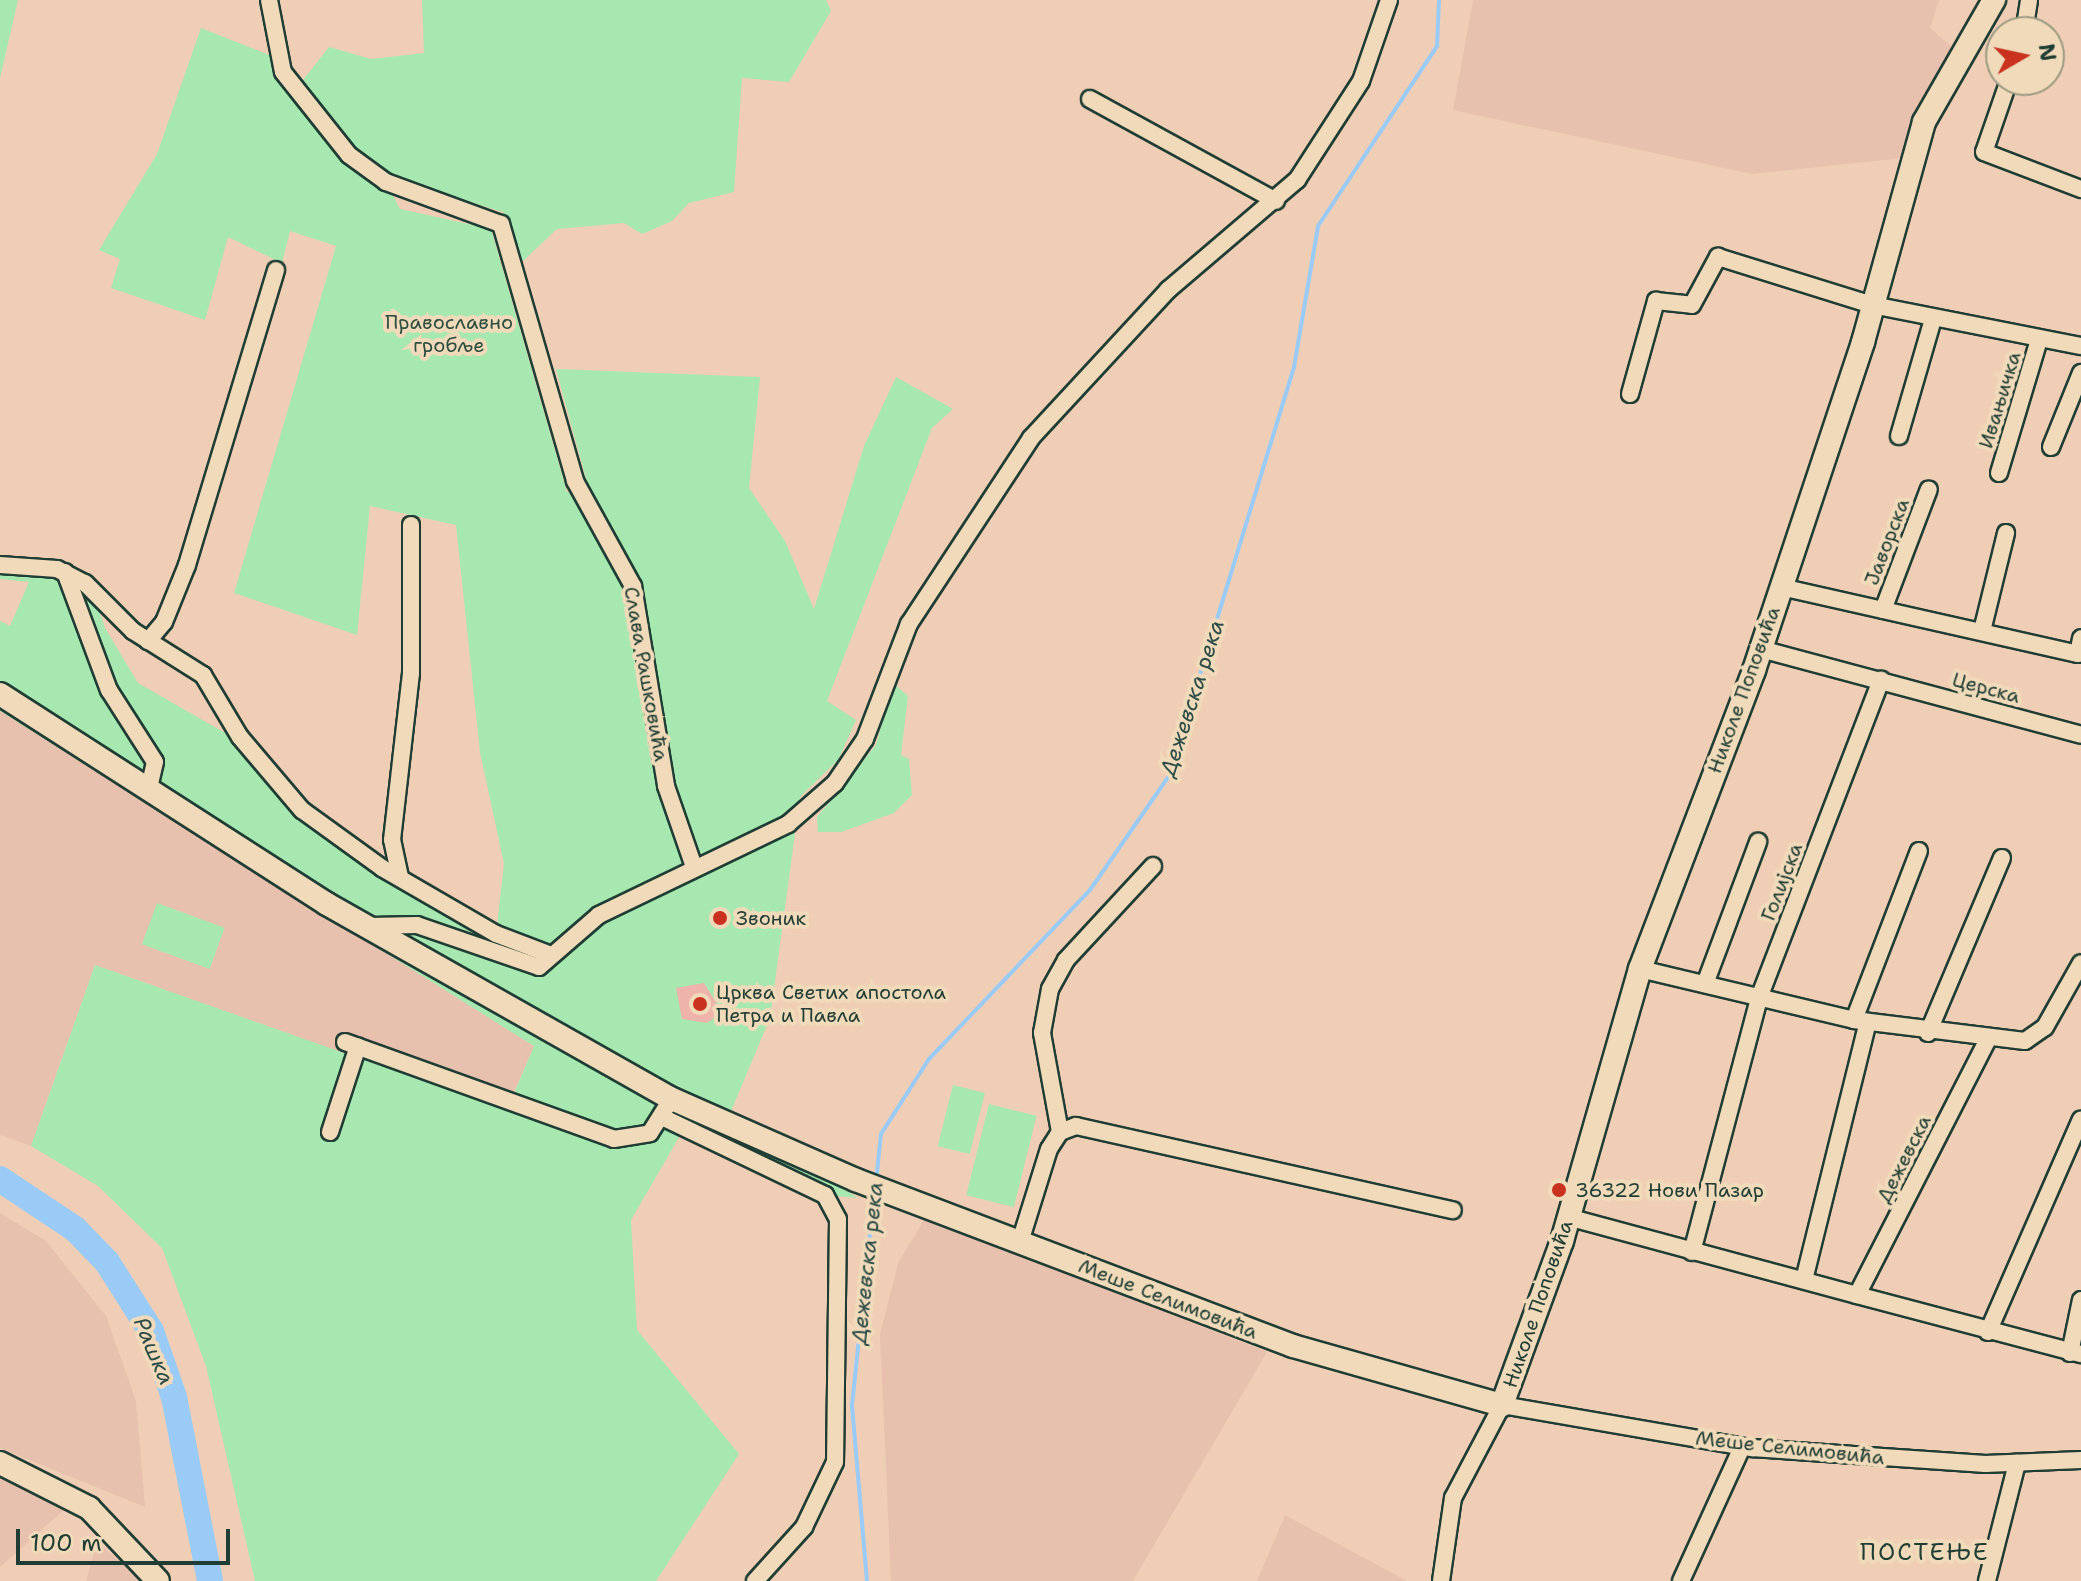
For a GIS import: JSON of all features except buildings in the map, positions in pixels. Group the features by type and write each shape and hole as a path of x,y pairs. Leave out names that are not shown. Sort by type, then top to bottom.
{"main road":[{"name":"Николе Поповића","path":"1502,1405 1568,1217 1640,969 1761,649 1872,305 1924,122 1994,0"},
{"path":"0,694 666,1108"},
{"name":"Меше Селимовића","path":"666,1108 1293,1346 1502,1405"},
{"path":"0,1463 59,1488 100,1516 158,1581"}],"street":[{"name":"Слава Рашковића","path":"269,0 283,72 349,155 386,182 501,224 575,481 633,586 666,786 694,867"},
{"path":"370,926 417,925 539,967 599,915 788,824 835,783 865,739 909,624 1031,438 1168,290 1276,201 1334,131 1389,0"},
{"path":"2003,96 1984,152 2081,189"},
{"path":"1090,99 1276,201"},
{"path":"1630,394 1656,301 1692,305 1718,257 1872,305"},
{"path":"148,641 164,622 187,565 276,270"},
{"name":"Ивањичка","path":"1872,305 2081,346"},
{"path":"1899,436 1933,319"},
{"name":"Ивањичка","path":"1999,473 2039,340"},
{"path":"2051,447 2081,373"},
{"name":"Јаворска","path":"1883,610 1929,489"},
{"path":"400,877 392,840 411,673 411,525"},
{"path":"1982,631 2006,533"},
{"path":"0,565 65,572 148,641 203,675 240,737 294,802 400,877 496,934 551,955"},
{"path":"65,572 105,682 155,762 149,787"},
{"name":"Јаворска","path":"1781,587 2078,654 2081,638"},
{"name":"Церска","path":"1761,649 2081,735"},
{"name":"Голијска","path":"1759,998 1881,680"},
{"name":"Голијска","path":"1705,984 1758,842"},
{"path":"1804,1280 1861,1021 1919,851"},
{"path":"1928,1033 2002,858"},
{"path":"1020,1242 1060,1132 1042,1033 1050,989 1066,960 1153,866"},
{"path":"1640,969 1861,1021 1987,1041 2036,1037 2081,963"},
{"path":"1692,1252 1759,998"},
{"name":"Дежевска","path":"1857,1295 1987,1041"},
{"path":"330,1132 351,1044 614,1139 643,1137 666,1108 825,1195 838,1219 835,1462 804,1527 755,1581"},
{"path":"1988,1332 2081,1119"},
{"path":"1060,1132 1076,1126 1453,1210"},
{"path":"1568,1217 2076,1354 2081,1300"},
{"path":"1441,1581 1453,1498 1502,1405"},
{"name":"Меше Селимовића","path":"1502,1405 1742,1447 2017,1463 2081,1460"},
{"path":"1681,1581 1742,1447"},
{"path":"1987,1581 2017,1463"}],"shaded area":[{"path":"1473,0 1939,0 1930,28 1959,53 1912,157 1752,174 1453,110"},
{"path":"0,711 534,1046 511,1099 349,1038 344,1054 95,965 31,1146 0,1135"},
{"path":"0,1213 46,1241 106,1316 136,1401 145,1507 0,1448"},
{"path":"925,1218 1267,1352 1133,1581 891,1581 880,1334 898,1263"},
{"path":"0,1474 66,1508 0,1567"},
{"path":"1285,1515 1407,1581 1257,1581"},
{"path":"97,1541 135,1576 138,1581 86,1581"}],"green space":[{"path":"0,0 18,0 0,78"},
{"path":"422,0 826,0 831,11 789,82 742,78 734,192 689,203 672,221 642,234 624,223 557,229 521,263 503,212 389,177 356,154 299,85 329,47 371,59 424,53"},
{"name":"Православно гробље","path":"201,28 277,58 295,90 386,182 400,209 491,229 567,492 590,493 556,369 760,377 749,488 785,541 814,609 864,446 896,377 953,409 932,428 827,701 856,720 838,760 800,797 770,1018 729,1116 858,1198 825,1195 685,1127 631,1220 637,1330 739,1454 656,1581 255,1581 206,1366 162,1248 98,1186 31,1146 95,965 344,1053 350,1037 512,1098 534,1046 0,711 0,621 10,626 29,582 0,579 0,555 76,569 102,586 95,598 105,628 138,683 246,745 294,803 496,933 504,864 480,752 456,525 370,506 357,635 234,593 336,246 290,231 282,263 228,237 205,320 111,288 120,259 99,250 157,154"},
{"path":"893,683 908,696 901,755 909,759 912,795 894,813 841,832 818,832 817,817 876,745"},
{"path":"157,903 225,928 210,969 142,944"},
{"path":"953,1085 985,1093 970,1154 938,1146"},
{"path":"989,1104 1037,1116 1014,1207 966,1195"}],"waterway":[{"name":"Дежевска река","path":"876,1182 881,1134 929,1059 1090,890 1169,776 1294,367 1318,226 1437,46 1439,0"},
{"name":"Рашка","path":"0,1179 75,1229 107,1262 151,1331 174,1397 210,1581"},
{"name":"Дежевска река","path":"867,1581 852,1405 874,1194"}],"place":[{"name":"Звоник","path":"720,918"},
{"name":"Црква Светих апостола Петра и Павла","path":"700,1004"},
{"name":"36322 Нови Пазар","path":"1559,1190"}],"district":[{"name":"ПОСТЕЊЕ","path":"1925,1553"}]}
